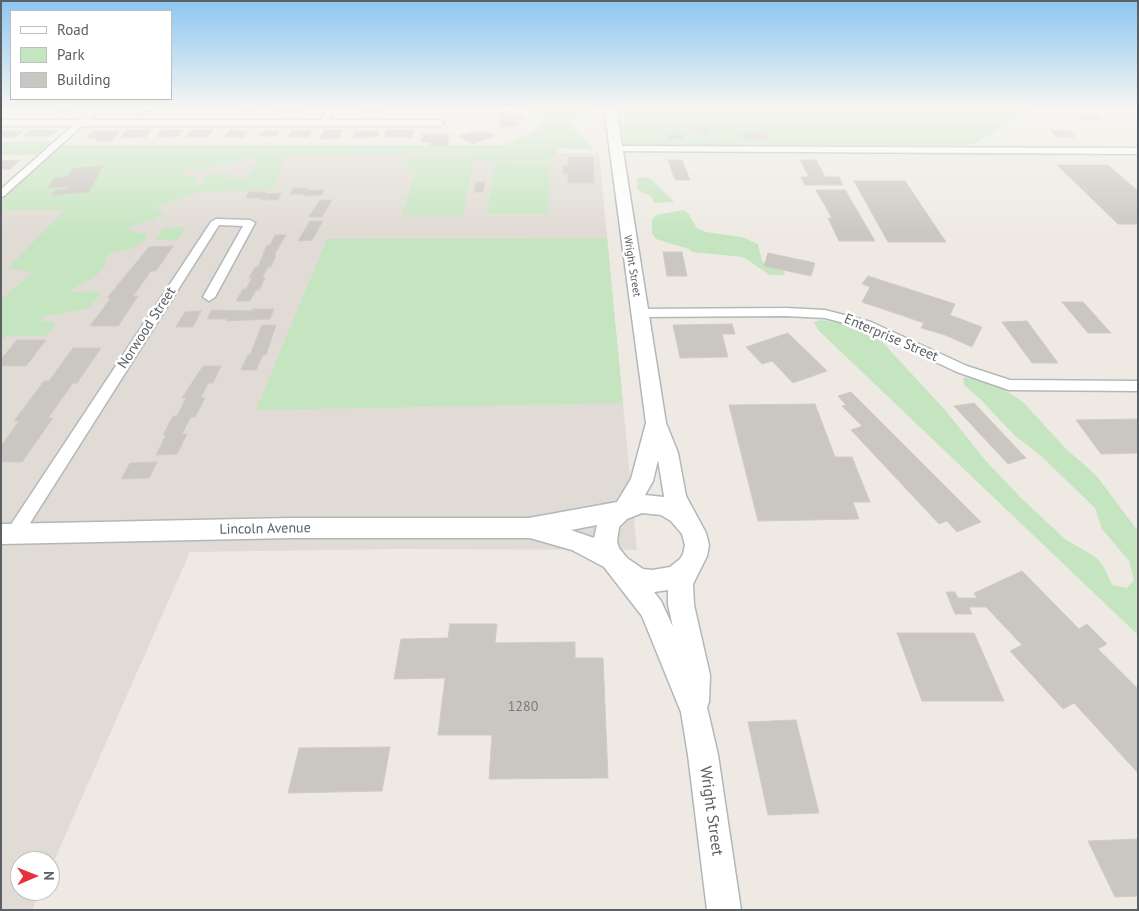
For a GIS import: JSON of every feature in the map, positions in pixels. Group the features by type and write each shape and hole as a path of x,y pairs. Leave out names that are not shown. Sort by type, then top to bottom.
{"main road":[{"name":"Wright Street","path":"615,150 656,424 667,453 675,496 688,522"},
{"name":"Wright Street","path":"621,511 642,481 656,424"},
{"path":"642,504 668,507 688,522 694,533 697,545 695,556 689,567 679,575 666,580 652,581 638,578 615,563 606,542 606,530 611,520 621,511 642,504"},
{"name":"Lincoln Avenue","path":"7,534 292,528 529,528 621,511"},
{"name":"Lincoln Avenue","path":"529,528 578,542 615,563"},
{"name":"Wright Street","path":"615,563 652,609 694,712 703,755 724,910"},
{"name":"Wright Street","path":"689,567 682,584 681,604 696,675 694,712"}],"street":[{"path":"1,194 51,150"},
{"path":"749,150 1138,151"},
{"path":"1,184 12,184"},
{"name":"Norwood Street","path":"7,534 216,222 250,223 209,297"},
{"name":"Enterprise Street","path":"639,313 786,312 825,314 867,325 962,369 1009,385 1138,386"}],"shaded area":[{"path":"599,153 637,550 398,549 190,552 58,851 10,851 10,901 36,901 32,910 1,910 1,195 45,154"}],"green space":[{"path":"1,150 42,150 37,155 1,155"},
{"path":"56,150 560,150 550,160 467,161 473,162 463,215 402,215 418,162 413,171 406,172 407,158 474,156 475,153 290,154 282,162 282,169 275,178 278,183 274,187 260,190 199,192 156,207 155,209 164,211 164,214 128,228 133,232 147,234 146,239 131,249 112,252 106,258 105,267 94,277 70,290 72,292 100,291 101,293 89,308 45,316 42,318 42,321 54,322 55,328 44,336 8,336 1,340 1,299 32,274 24,270 8,268 65,210 1,210 1,196","holes":["245,159 259,160 246,179 230,178 227,173 217,173 210,174 204,179 206,183 196,185 194,183 197,178 179,173 190,170 209,169"]},
{"path":"495,162 550,162 548,214 487,214"},
{"path":"645,177 651,179 674,202 654,203 651,196 642,193 637,188 637,179"},
{"path":"684,210 697,228 705,232 742,237 758,244 762,261 766,265 783,270 785,275 770,275 743,257 692,252 689,249 656,239 652,233 652,220 656,215"},
{"path":"185,227 177,240 155,240 164,228"},
{"path":"607,238 623,403 256,410 327,239"},
{"path":"821,320 859,326 874,333 945,410 986,461 1021,498 1065,539 1097,558 1105,569 1112,585 1127,588 1134,580 1129,561 1102,529 1095,508 1041,456 1014,435 964,385 963,378 968,377 984,381 1003,389 1023,402 1066,449 1096,475 1138,531 1138,635 818,330 814,322"}],"building":[{"path":"568,157 593,157 594,183 568,183 568,174 563,174 563,166 568,166"},
{"path":"20,160 10,169 1,169 1,161"},
{"path":"668,160 682,160 690,180 675,180"},
{"path":"800,160 816,160 825,177 809,177"},
{"path":"1057,165 1108,165 1138,191 1138,224 1118,224"},
{"path":"103,166 89,192 52,195 55,190 68,189 70,186 48,188 54,178 67,177 72,169"},
{"path":"801,177 839,177 843,185 805,185"},
{"path":"854,181 905,181 946,242 888,242"},
{"path":"476,182 485,182 483,192 474,192"},
{"path":"293,188 324,190 322,195 304,196 305,194 290,194"},
{"path":"816,190 845,190 875,241 839,241 828,218 832,218"},
{"path":"249,192 281,193 278,200 261,200 262,198 246,198"},
{"path":"320,200 332,200 322,217 309,217"},
{"path":"310,221 323,221 312,240 298,241"},
{"path":"275,235 286,235 274,255 276,255 271,267 268,267 262,278 265,278 259,290 256,290 250,301 236,301 243,289 246,289 252,278 249,278 255,267 258,267 267,245 270,245"},
{"path":"173,246 156,271 151,271 133,296 138,296 118,326 90,326 111,298 107,298 149,247"},
{"path":"663,252 682,252 687,276 667,276"},
{"path":"768,253 815,263 811,276 764,266"},
{"path":"868,276 955,304 950,315 982,327 972,347 945,335 921,328 924,323 862,302 870,287 862,284"},
{"path":"1062,302 1083,302 1111,333 1088,333"},
{"path":"253,309 274,309 270,319 226,321 227,319 207,319 212,310 252,311"},
{"path":"201,311 193,327 176,327 185,312"},
{"path":"1027,321 1058,363 1032,363 1002,322"},
{"path":"732,324 735,334 722,334 728,357 680,358 673,325"},
{"path":"262,325 276,325 266,355 263,355 256,370 241,370 248,355 250,355"},
{"path":"788,333 827,371 793,383 772,361 762,364 746,347"},
{"path":"17,340 46,340 26,366 1,366 1,359"},
{"path":"73,348 101,348 77,383 73,383 48,418 53,418 22,462 1,462 1,446 19,421 14,421 44,381 49,381"},
{"path":"203,366 221,366 213,383 208,383 201,398 205,398 195,417 191,417 182,434 187,434 177,454 156,455 166,435 163,435 173,416 177,416 186,398 182,398"},
{"path":"851,392 981,522 957,532 947,521 939,524 851,430 862,426 842,406 846,405 838,396"},
{"path":"974,403 1026,458 1008,464 954,406"},
{"path":"815,404 835,457 852,457 870,502 853,502 859,519 758,521 729,405"},
{"path":"1138,419 1138,453 1101,454 1076,420"},
{"path":"157,462 149,478 121,479 130,463"},
{"path":"1022,571 1079,629 1087,624 1107,644 1098,649 1138,689 1138,773 1074,703 1063,709 1010,651 1022,645 986,607 969,607 972,614 955,614 946,592 955,592 958,598 977,598 974,593"},
{"path":"450,624 497,624 495,643 575,642 575,658 603,658 608,778 489,779 492,735 438,735 445,678 394,679 401,639 448,638"},
{"path":"897,633 974,633 1004,701 922,701"},
{"path":"796,720 819,813 768,815 748,722"},
{"path":"390,747 382,791 288,793 299,748"},
{"path":"1138,839 1138,896 1115,897 1088,841"}]}
